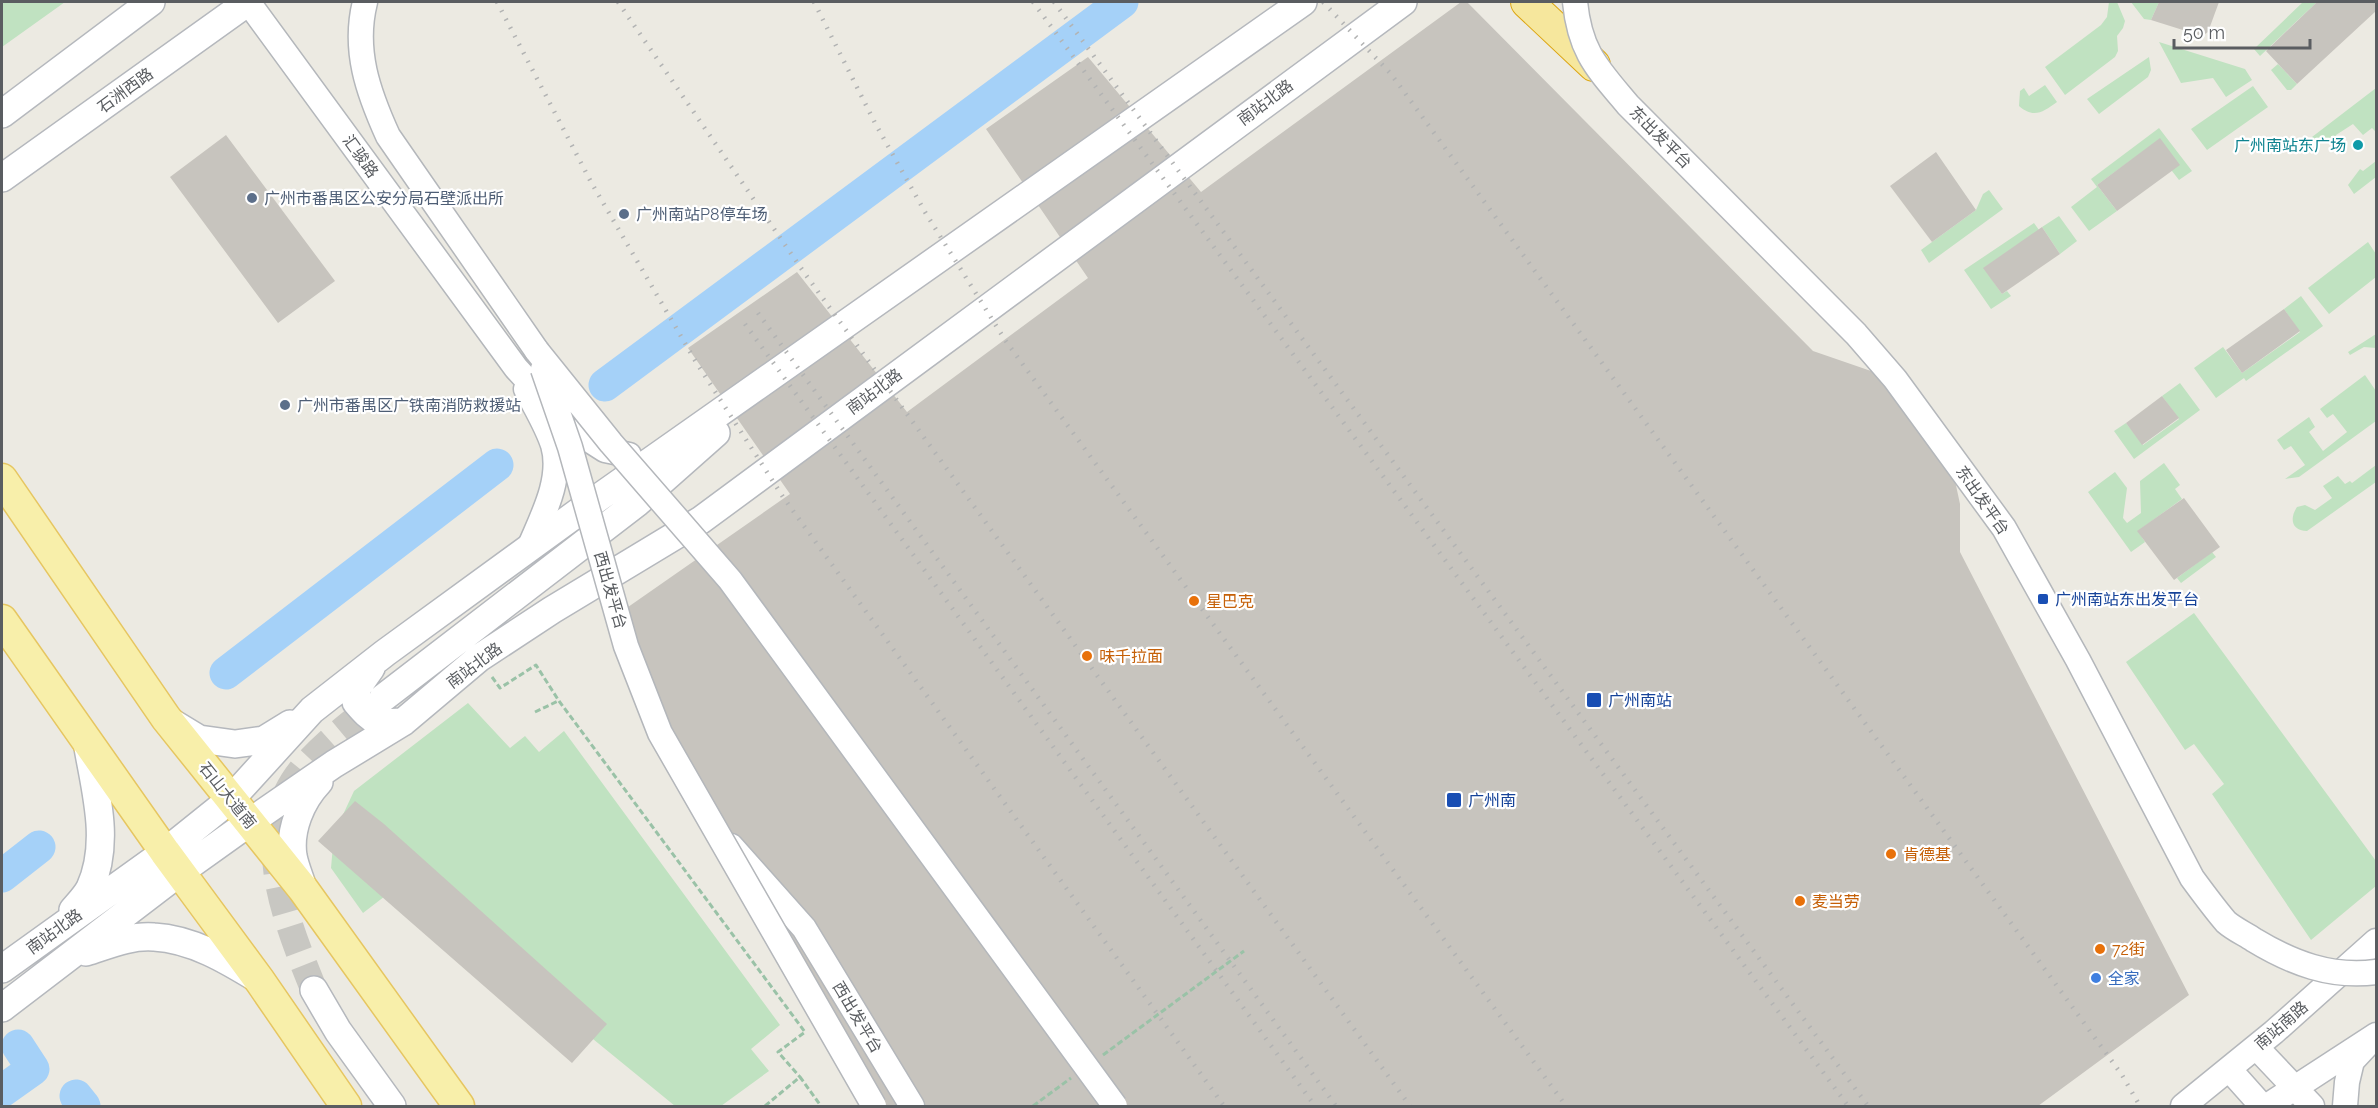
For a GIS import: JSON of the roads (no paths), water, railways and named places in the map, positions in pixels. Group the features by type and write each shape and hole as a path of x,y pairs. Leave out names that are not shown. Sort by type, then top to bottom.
{"highway":[{"path":"1527,2 1594,65"}],"main road":[{"path":"2,114 151,2"},
{"name":"石洲西路","path":"2,178 248,2"},
{"path":"166,718 199,739 235,744 264,740 312,710 529,548 688,434 1303,2"},
{"name":"南站北路","path":"334,764 403,722 479,658 552,610 701,520 1403,2"},
{"path":"2,154 5,158 17,161 31,157"},
{"path":"382,698 638,502 815,344"},
{"name":"石山大道南","path":"2,479 166,718 303,889 459,1107"},
{"path":"2,620 260,981 346,1107"},
{"path":"375,662 357,688 356,702 369,717 381,724 403,722"},
{"path":"2,1008 70,957 173,862 312,710"},
{"path":"62,926 89,889 101,845 87,742"},
{"path":"173,862 250,822 334,764"},
{"path":"303,889 293,855 299,812 309,792 334,764"},
{"name":"南站北路","path":"2,969 62,926 173,862"},
{"path":"70,957 131,939 154,936 205,950 230,962 260,981"},
{"path":"314,990 338,1031 392,1107"}],"street":[{"name":"汇骏路","path":"248,2 516,368"},
{"path":"365,2 361,18 361,49 371,99 388,136 537,351 612,443 730,580 1115,1107"},
{"name":"东出发平台","path":"1575,2 1578,28 1594,65 1628,105 1856,334 1895,379 2004,528 2078,660 2192,878 2228,924 2292,962 2321,971 2359,974 2376,972"},
{"name":"西出发平台","path":"537,351 570,447 626,646 660,733 874,1107"},
{"path":"516,368 572,429 605,450 639,455 653,452 688,434"},
{"path":"516,368 553,445 555,470 545,510 529,548"},
{"name":"西出发平台","path":"708,819 804,928 912,1107"},
{"name":"南站南路","path":"2184,1107 2376,941"},
{"path":"2267,1107 2376,1036"},
{"path":"2345,1107 2352,1061 2376,1036"},
{"path":"2256,1047 2296,1087 2312,1107"},
{"path":"2229,1069 2262,1107"}],"waterway":[{"path":"605,385 1122,2"},
{"path":"226,673 497,465"},
{"path":"2,876 39,847"},
{"path":"2,1091 33,1069 18,1046"},
{"path":"76,1096 84,1106"}],"tunnel":[{"path":"314,990 284,907 275,849 278,821 287,793 303,768 331,740 383,698"}],"railway":[{"path":"497,2 591,182 696,362 783,497 1224,1106"},
{"path":"618,2 803,271 1410,1106"},
{"path":"814,2 875,123 925,212 1005,340 1566,1106"},
{"path":"1033,2 1848,1106"},
{"path":"1054,2 1868,1106"},
{"path":"1323,2 1391,74 2122,1075 2140,1106"},
{"path":"758,313 1336,1106"},
{"path":"745,324 1315,1106"}],"place":[{"name":"广州南站东广场","path":"2358,145"},
{"name":"广州市番禺区公安分局石壁派出所","path":"252,198"},
{"name":"广州南站P8停车场","path":"624,214"},
{"name":"广州市番禺区广铁南消防救援站","path":"285,405"},
{"name":"广州南站东出发平台","path":"2043,599"},
{"name":"星巴克","path":"1194,601"},
{"name":"味千拉面","path":"1087,656"},
{"name":"广州南站","path":"1594,700"},
{"name":"广州南","path":"1454,800"},
{"name":"肯德基","path":"1891,854"},
{"name":"麦当劳","path":"1800,901"},
{"name":"72街","path":"2100,949"},
{"name":"全家","path":"2096,978"}]}
